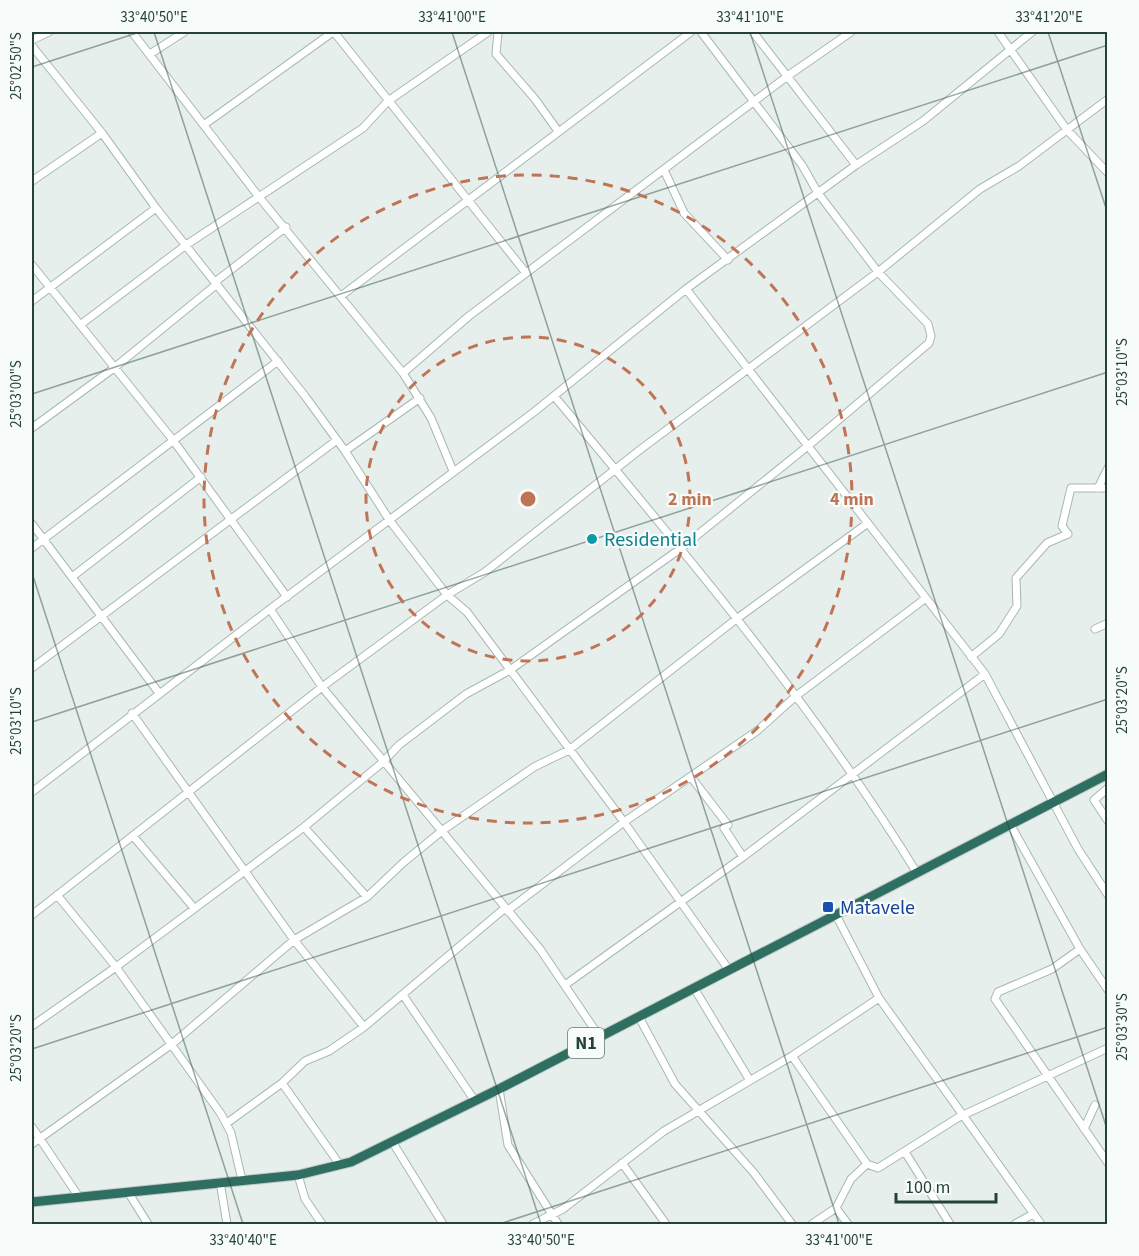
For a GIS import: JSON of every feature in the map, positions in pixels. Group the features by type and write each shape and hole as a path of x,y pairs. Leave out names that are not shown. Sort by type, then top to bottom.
{"highway":[{"name":"N1","path":"32,1202 298,1174 340,1165 393,1143 1107,775"}],"street":[{"path":"32,40 49,32"},
{"path":"132,32 259,197 403,373 420,398 453,471"},
{"path":"150,54 184,32"},
{"path":"205,124 334,32 526,273"},
{"path":"80,325 186,245 363,128 388,101 488,32"},
{"path":"498,32 496,54 535,99 558,131"},
{"path":"341,296 691,32"},
{"path":"33,1023 116,967 304,827 383,762 399,745 466,694 510,670 680,549 809,445 929,343 931,336 928,324 878,272 818,193 802,165 701,32"},
{"path":"753,32 789,75 856,165"},
{"path":"403,373 470,316 526,273 789,75 851,32"},
{"path":"998,32 1067,130 1107,173"},
{"path":"32,792 132,713 554,396 686,290 856,165 906,133 1032,32"},
{"path":"32,46 102,133 156,208 278,361 345,450 390,521 447,595 467,612 624,822 679,903 729,970"},
{"path":"32,915 322,687 447,595 484,572 616,469 878,272 980,189 1019,166 1107,99"},
{"path":"32,182 102,133"},
{"path":"664,170 684,213 720,252 724,262"},
{"path":"32,301 156,208"},
{"path":"32,428 114,368 285,227"},
{"path":"32,265 49,289 173,440 286,597"},
{"path":"686,290 809,445 985,674 1052,802 1107,895"},
{"path":"32,548 278,361"},
{"path":"554,396 616,469 796,696 852,773 917,873"},
{"path":"345,450 420,398"},
{"path":"32,668 337,440"},
{"path":"1098,488 1107,468"},
{"path":"72,577 201,477"},
{"path":"971,657 999,634 1017,606 1016,578 1047,543 1068,534 1062,526 1071,488 1107,488"},
{"path":"32,524 159,693"},
{"path":"32,1144 171,1044 294,940 367,897 409,857 443,830 534,768 569,750 735,620 868,524"},
{"path":"227,1123 282,1083 305,1061 329,1051 364,1027 506,909 624,822 757,731 796,696 926,598"},
{"path":"270,609 322,687 540,949 599,1036"},
{"path":"1095,628 1107,623"},
{"path":"565,986 743,857 985,674"},
{"path":"132,713 294,940 364,1027"},
{"path":"691,777 728,825 724,828 743,857"},
{"path":"1107,788 1094,800 1107,821"},
{"path":"1010,824 1080,949 1107,990"},
{"path":"304,827 367,897"},
{"path":"133,836 194,908"},
{"path":"57,895 116,967 227,1123 242,1179"},
{"path":"836,915 879,998 1041,1224"},
{"path":"1080,949 1052,969 994,995 1107,1163"},
{"path":"694,988 749,1079"},
{"path":"403,995 475,1101"},
{"path":"533,1224 552,1215 654,1137 749,1079 792,1056 879,998"},
{"path":"639,1017 675,1084 754,1173 792,1224"},
{"path":"792,1056 867,1164 878,1168 963,1115 1107,1048"},
{"path":"282,1083 340,1165"},
{"path":"499,1089 507,1145 558,1224"},
{"path":"1084,1129 1095,1105"},
{"path":"32,1127 79,1197"},
{"path":"393,1143 443,1224"},
{"path":"905,1152 950,1224"},
{"path":"622,1163 666,1224"},
{"path":"812,1224 836,1208 851,1179 867,1164"},
{"path":"298,1174 305,1199 322,1224"},
{"path":"220,1182 227,1224"},
{"path":"128,1192 148,1224"},
{"path":"836,1208 848,1224"},
{"path":"1015,1224 1033,1214"}],"place":[{"name":"Residential","path":"592,539"},
{"name":"Matavele","path":"828,907"}]}
